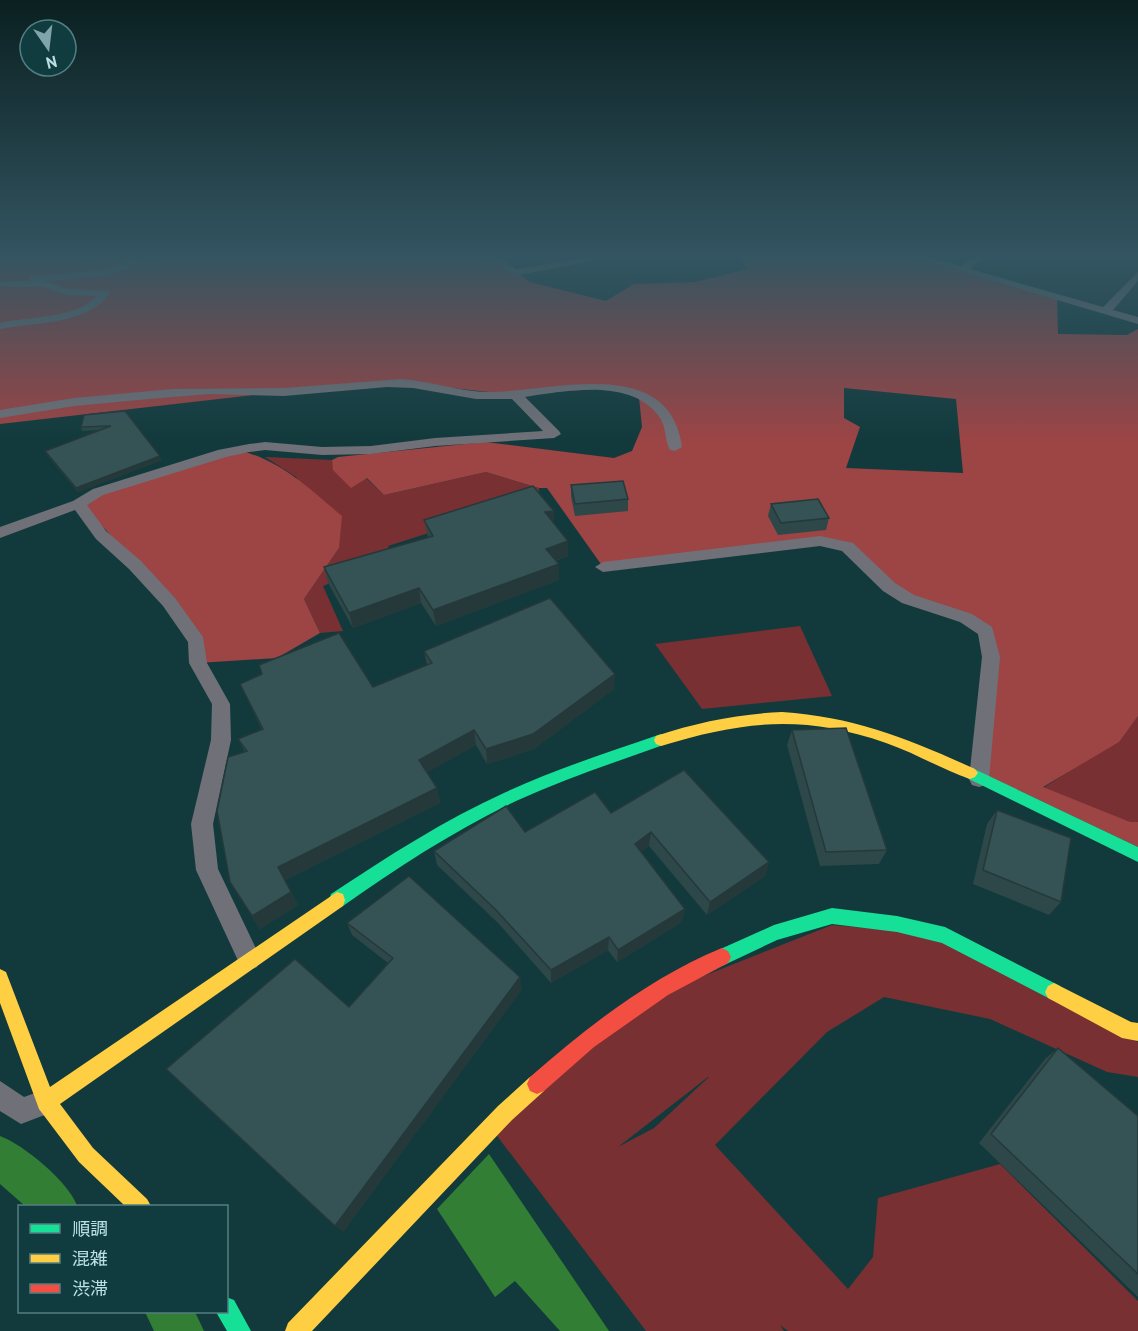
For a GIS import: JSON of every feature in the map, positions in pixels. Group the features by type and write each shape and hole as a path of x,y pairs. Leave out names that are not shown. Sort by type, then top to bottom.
{"street":[{"path":"0,326 45,318"},
{"path":"0,414 200,391 284,392 378,383 405,383 484,396 516,395 578,387 614,389 643,398 661,409 670,419 674,430 675,447"},
{"path":"0,533 78,504 98,492 223,453 249,448 265,446 322,451 371,450 435,442 554,434 516,395"},
{"path":"78,504 101,536 135,565 169,602 197,641 198,663 221,704 221,740 202,824 207,870 249,959"},
{"path":"603,567 820,541 847,547 889,587 908,599 966,618 986,631 991,657 980,779"},
{"path":"0,1094 21,1111 46,1102 403,854 491,806 565,774 695,728 771,716 831,720 924,751 1138,855"},
{"path":"296,1331 505,1113 587,1040 663,989 727,954 774,933 832,916 897,924 945,935 1129,1031 1138,1032"},
{"path":"0,978 46,1102 86,1155 139,1205"},
{"path":"228,1311 240,1331"}],"shaded area":[{"path":"0,318 1058,318 1058,334 1127,335 1138,329 1138,716 1119,742 1043,787 1130,822 1138,822 1138,847 986,775 986,631 889,587 836,543 603,567 547,488 539,488 486,472 384,495 367,478 351,488 333,470 332,460 338,457 485,442 614,458 632,451 642,427 639,397 609,388 516,395 405,383 316,388 0,424","holes":["844,388 956,399 963,473 846,468 860,427 844,418"]},
{"path":"239,450 269,461 282,469 342,516 339,548 304,599 320,633 277,658 198,663 176,613 106,530 78,504 109,489"},
{"path":"265,457 332,460 334,470 366,478 384,495 486,472 539,488 539,498 388,546 393,558 323,586 343,631 320,633 304,599 339,548 296,477"},
{"path":"800,626 832,696 702,709 655,644"},
{"path":"1138,716 1138,823 1123,823 1043,788 1120,739"},
{"path":"832,925 945,935 1138,1042 1138,1077 1107,1072 990,1019 884,997 827,1032 715,1145 848,1289 873,1257 878,1198 1000,1164 1138,1301 1138,1331 788,1331 780,1325 784,1331 646,1331 491,1128 651,997","holes":["709,1077 654,1128 618,1147"]},
{"path":"489,1154 609,1331 560,1331 515,1281 495,1297 437,1209"}],"building":[{"path":"125,411 160,456 76,488 45,451 111,426 81,427 84,415"},
{"path":"623,481 628,499 575,504 571,485"},
{"path":"533,486 554,511 545,512 568,541 546,549 559,564 433,610 419,588 349,613 324,567 433,536 424,520"},
{"path":"818,499 829,518 781,523 771,504"},
{"path":"550,598 615,674 533,734 486,749 474,730 419,760 437,788 278,867 291,892 252,916 230,882 217,811 228,757 247,751 238,739 263,729 240,684 262,674 259,665 339,633 373,687 432,663 424,651"},
{"path":"846,728 887,850 826,852 792,730"},
{"path":"684,770 769,862 710,902 651,832 635,844 685,909 618,950 609,937 551,970 496,910 434,851 506,806 525,832 595,792 611,813"},
{"path":"997,810 1071,838 1061,902 983,870"},
{"path":"409,876 520,977 335,1226 166,1069 295,959 349,1007 393,958 347,923"},
{"path":"1058,1048 1138,1116 1138,1274 991,1134"}],"waterway":[{"path":"0,1156 55,1205"},
{"path":"169,1313 181,1331"}],"traffic: fast":[{"path":"337,900 450,828 510,797 661,740"},
{"path":"970,773 1138,855"},
{"path":"722,957 774,933 832,916 897,924 945,935 1054,992"},
{"path":"228,1311 240,1331"}],"traffic: slow":[{"path":"661,740 704,727 745,719 782,717 819,720 855,727 891,739 970,773"},
{"path":"46,1102 337,900"},
{"path":"0,978 46,1102 86,1155 139,1205"},
{"path":"1054,992 1129,1031 1138,1032"},
{"path":"296,1331 505,1113 537,1084"}],"traffic: jam":[{"path":"537,1084 587,1040 662,989 722,957"}]}
